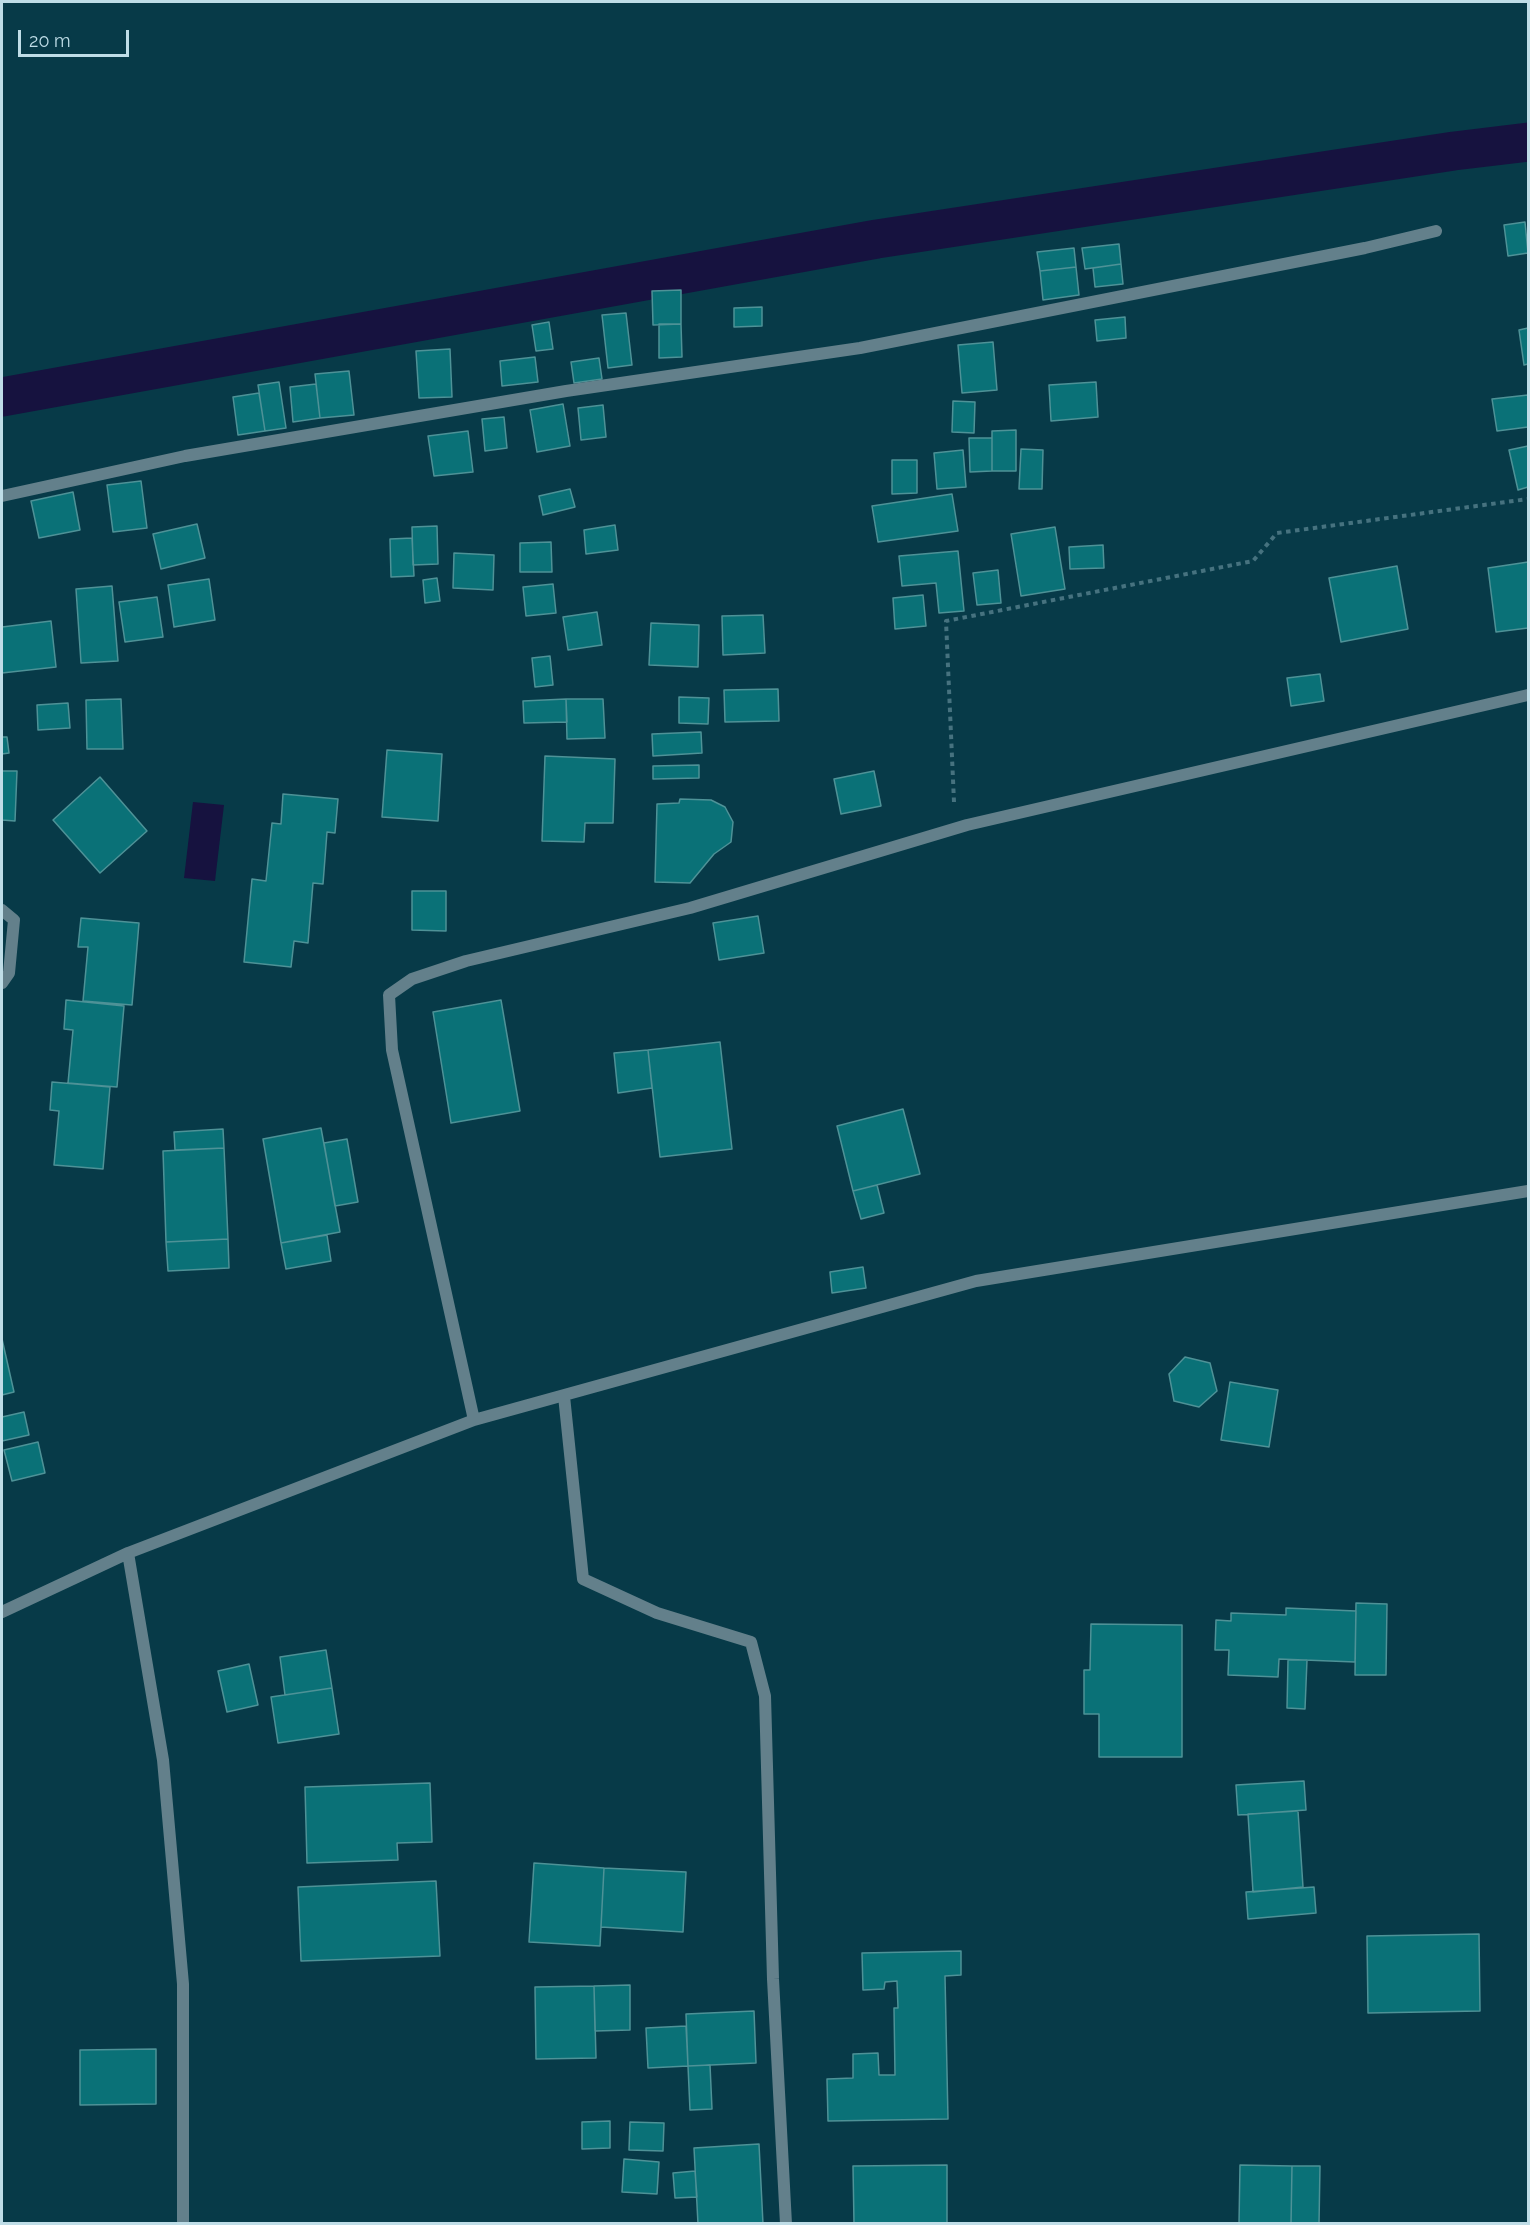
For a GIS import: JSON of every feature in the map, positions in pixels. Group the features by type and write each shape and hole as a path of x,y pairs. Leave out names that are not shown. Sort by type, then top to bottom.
{"street":[{"path":"2,496 185,456 566,391 860,348 1353,250 1436,231"},
{"path":"474,1420 392,1050 388,995 412,979 466,961 690,908 955,828 1528,696"},
{"path":"2,910 14,920 9,974 2,983"},
{"path":"2,1612 128,1553 474,1420 976,1281 1528,1191"},
{"path":"564,1396 583,1579 657,1613 751,1642 765,1696 772,1979 786,2223"},
{"path":"128,1553 163,1760 183,1983 183,2223"}],"path":[{"path":"955,828 946,621 1253,561 1277,533 1528,499"}],"shaded area":[{"path":"193,802 224,805 215,881 184,878"}],"building":[{"path":"1525,222 1528,253 1508,256 1504,225"},
{"path":"1119,244 1121,264 1085,269 1082,248"},
{"path":"1074,248 1076,267 1040,271 1037,252"},
{"path":"1121,264 1123,284 1095,287 1093,268"},
{"path":"1076,267 1079,295 1043,300 1040,271"},
{"path":"681,290 681,324 653,325 652,291"},
{"path":"762,307 762,326 734,327 734,308"},
{"path":"626,313 632,365 608,368 602,315"},
{"path":"1125,317 1126,338 1097,341 1095,320"},
{"path":"549,322 553,349 536,351 532,325"},
{"path":"659,324 681,324 682,357 659,358"},
{"path":"1528,328 1528,364 1524,365 1519,330"},
{"path":"993,342 997,390 962,393 958,345"},
{"path":"450,349 452,397 419,398 416,351"},
{"path":"535,357 538,382 502,386 500,361"},
{"path":"599,358 602,379 574,383 571,362"},
{"path":"349,371 354,415 320,418 315,374"},
{"path":"279,382 286,428 265,431 258,385"},
{"path":"1096,382 1098,417 1051,421 1049,385"},
{"path":"316,384 320,418 293,422 290,387"},
{"path":"259,393 265,431 238,435 233,397"},
{"path":"1528,395 1528,427 1497,431 1492,399"},
{"path":"953,401 975,402 974,433 952,432"},
{"path":"563,404 570,446 537,452 530,410"},
{"path":"603,405 606,437 581,440 578,408"},
{"path":"504,417 507,448 485,451 482,419"},
{"path":"1016,430 1016,471 992,471 992,431"},
{"path":"468,431 473,472 434,476 428,436"},
{"path":"969,438 992,438 992,471 970,472"},
{"path":"1528,446 1528,487 1518,490 1509,450"},
{"path":"1021,449 1043,450 1042,489 1019,489"},
{"path":"963,450 966,487 937,489 934,453"},
{"path":"892,460 917,460 917,493 892,494"},
{"path":"141,481 147,528 113,532 107,485"},
{"path":"570,489 575,507 543,515 539,496"},
{"path":"73,492 80,530 39,538 31,501"},
{"path":"952,494 958,531 878,542 872,506"},
{"path":"197,524 205,558 161,569 153,534"},
{"path":"615,525 618,550 586,554 584,530"},
{"path":"437,526 438,564 413,565 412,527"},
{"path":"1055,527 1065,589 1021,596 1011,534"},
{"path":"412,538 414,576 391,577 390,539"},
{"path":"551,542 552,572 520,572 520,543"},
{"path":"1103,545 1104,568 1070,569 1069,547"},
{"path":"958,551 964,611 939,613 936,583 902,586 899,556"},
{"path":"454,553 494,555 493,590 453,588"},
{"path":"1528,562 1528,628 1496,632 1488,568"},
{"path":"1397,566 1408,629 1341,642 1329,578"},
{"path":"998,570 1001,603 977,605 973,573"},
{"path":"437,578 440,601 425,603 423,580"},
{"path":"209,579 215,620 174,627 168,585"},
{"path":"553,584 556,613 526,616 523,587"},
{"path":"112,586 118,661 81,663 76,589"},
{"path":"923,595 926,626 895,629 893,598"},
{"path":"157,597 163,637 125,642 119,602"},
{"path":"597,612 602,645 568,650 563,617"},
{"path":"763,615 765,653 723,655 722,616"},
{"path":"51,621 56,667 2,673 2,627"},
{"path":"651,623 699,625 698,667 649,665"},
{"path":"550,656 553,685 535,687 532,658"},
{"path":"1320,674 1324,701 1291,706 1287,678"},
{"path":"778,689 779,721 725,722 724,690"},
{"path":"679,697 709,698 708,724 679,723"},
{"path":"121,699 123,749 87,749 86,700"},
{"path":"566,699 567,722 524,723 523,701"},
{"path":"566,699 603,699 605,738 567,739"},
{"path":"68,703 70,728 38,730 37,705"},
{"path":"701,732 702,753 653,756 652,734"},
{"path":"2,737 7,737 9,753 2,754"},
{"path":"387,750 442,754 438,821 382,817"},
{"path":"545,756 615,759 613,823 585,823 584,842 542,841"},
{"path":"699,765 699,778 653,779 653,766"},
{"path":"2,771 17,771 15,821 2,820"},
{"path":"874,771 881,806 841,814 834,779"},
{"path":"100,777 147,831 100,873 53,820"},
{"path":"283,794 338,799 335,833 327,832 323,884 313,883 308,943 294,941 291,967 244,962 252,879 266,881 272,823 281,824"},
{"path":"680,799 711,800 725,807 733,822 731,842 714,854 690,883 655,882 657,804 679,803"},
{"path":"412,891 446,891 446,931 412,930"},
{"path":"758,916 764,953 719,960 713,923"},
{"path":"81,918 139,923 132,1005 83,1001 88,947 78,947"},
{"path":"66,1000 124,1006 117,1087 68,1083 73,1030 64,1029"},
{"path":"501,1000 520,1111 451,1123 433,1012"},
{"path":"720,1042 732,1149 660,1157 648,1050"},
{"path":"648,1050 652,1088 618,1093 614,1053"},
{"path":"52,1082 110,1087 103,1169 54,1165 59,1111 50,1110"},
{"path":"903,1109 920,1174 853,1191 837,1126"},
{"path":"321,1128 340,1232 281,1243 263,1139"},
{"path":"223,1129 224,1148 175,1150 174,1132"},
{"path":"347,1139 358,1202 335,1206 324,1143"},
{"path":"224,1148 228,1239 166,1242 163,1151"},
{"path":"877,1185 884,1213 861,1219 853,1191"},
{"path":"327,1235 331,1261 286,1269 281,1243"},
{"path":"228,1239 229,1268 168,1271 166,1242"},
{"path":"863,1267 866,1288 832,1293 830,1272"},
{"path":"2,1339 14,1392 2,1395"},
{"path":"1185,1357 1210,1363 1217,1391 1199,1407 1174,1401 1169,1374"},
{"path":"1230,1382 1278,1390 1269,1447 1221,1440"},
{"path":"24,1412 29,1435 2,1441 2,1417"},
{"path":"38,1442 45,1473 12,1481 4,1450"},
{"path":"1356,1603 1387,1604 1386,1675 1355,1675"},
{"path":"1286,1608 1356,1611 1355,1662 1279,1659 1278,1677 1228,1675 1229,1650 1215,1650 1216,1620 1231,1621 1231,1613 1286,1615"},
{"path":"1091,1624 1182,1625 1182,1757 1099,1757 1099,1714 1084,1714 1084,1670 1090,1670"},
{"path":"326,1650 332,1688 285,1695 280,1657"},
{"path":"1288,1660 1307,1660 1305,1709 1287,1708"},
{"path":"249,1664 258,1705 227,1712 218,1671"},
{"path":"332,1688 339,1734 278,1743 271,1697"},
{"path":"1304,1781 1306,1810 1238,1815 1236,1785"},
{"path":"430,1783 432,1842 397,1843 398,1860 307,1863 305,1787"},
{"path":"1298,1811 1303,1887 1253,1892 1248,1814"},
{"path":"534,1863 604,1868 600,1946 529,1942"},
{"path":"604,1868 686,1872 683,1932 601,1927"},
{"path":"436,1881 440,1956 301,1961 298,1887"},
{"path":"1314,1887 1316,1913 1248,1919 1246,1892"},
{"path":"1479,1934 1480,2011 1368,2013 1367,1936"},
{"path":"961,1951 961,1975 945,1976 948,2119 828,2121 827,2079 853,2078 853,2054 878,2053 879,2075 895,2075 894,2008 898,2008 897,1981 885,1982 884,1989 863,1990 862,1953"},
{"path":"630,1985 630,2030 595,2031 594,1986"},
{"path":"594,1986 596,2058 536,2059 535,1987"},
{"path":"754,2011 756,2063 688,2066 686,2014"},
{"path":"686,2026 688,2066 648,2068 646,2028"},
{"path":"156,2049 156,2104 80,2105 80,2050"},
{"path":"710,2065 712,2109 690,2110 688,2066"},
{"path":"610,2121 610,2148 582,2149 582,2122"},
{"path":"630,2122 664,2123 663,2151 629,2150"},
{"path":"759,2144 763,2224 698,2224 694,2148"},
{"path":"624,2159 659,2162 657,2194 622,2192"},
{"path":"947,2165 947,2224 854,2224 853,2166"},
{"path":"1240,2165 1292,2166 1291,2224 1239,2224"},
{"path":"1292,2166 1320,2166 1319,2224 1291,2224"},
{"path":"695,2171 697,2197 675,2198 673,2173"}],"waterway":[{"path":"2,397 877,239 1454,151 1528,142"}]}
